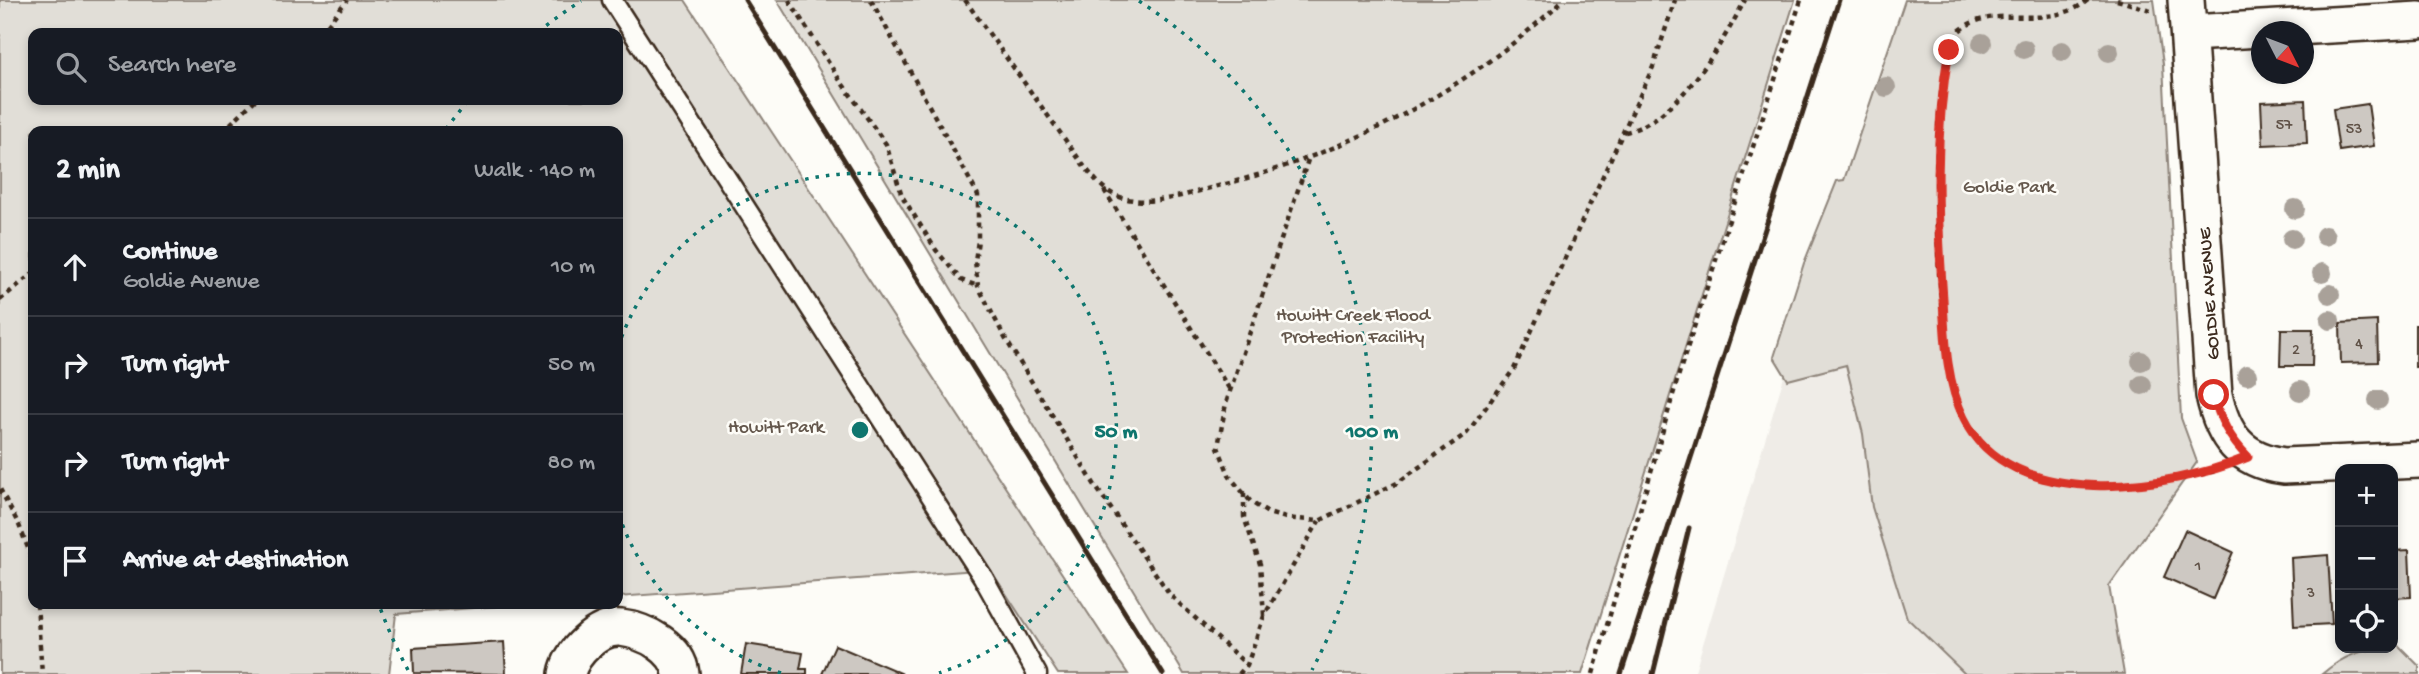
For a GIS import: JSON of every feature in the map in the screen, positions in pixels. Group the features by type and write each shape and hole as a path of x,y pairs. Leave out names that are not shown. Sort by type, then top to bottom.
{"street":[{"name":"GOLDIE AVENUE","path":"2188,17 2214,395 2218,414 2227,431 2248,457"},
{"path":"2188,17 2419,20"},
{"path":"2248,457 2284,466 2419,460"},
{"path":"567,674 588,640 619,628 654,638 679,662 681,674"}],"lane":[{"path":"612,0 983,578 1037,674"}],"path":[{"path":"325,28 347,0"},
{"path":"789,0 839,79 886,144 902,196 936,250 961,280 978,286"},
{"path":"872,0 978,195 975,261 978,286 1005,338 1096,487 1171,596 1247,665"},
{"path":"965,0 1102,187 1231,391"},
{"path":"1102,187 1117,197 1156,200 1245,180 1308,160 1414,109 1464,79 1513,43 1563,0"},
{"path":"1239,674 1247,665 1264,616 1319,521 1397,483 1466,433 1514,369 1653,66 1675,0"},
{"path":"1624,132 1642,128 1673,102 1714,55 1745,0"},
{"path":"1593,674 1681,368 1801,0"},
{"path":"2020,9 2041,14 2068,10 2088,0"},
{"path":"1983,12 1958,31 1949,50 1942,88 1936,193 1949,365 1965,420 1988,451 2007,464 2067,485 2148,482 2214,471 2248,457"},
{"path":"228,126 250,105"},
{"path":"1308,160 1231,391 1218,447 1230,477 1268,513 1319,521"},
{"path":"0,300 28,278"},
{"path":"0,489 28,548"},
{"path":"1244,493 1244,517 1260,564 1264,616"},
{"path":"37,609 42,674"}],"shaded area":[{"path":"1843,182 1988,674 1694,674"}],"green space":[{"name":"Howitt Park","path":"0,0 685,0 1128,674 1058,674 990,569 623,597 623,126 28,126 28,609 461,609 396,614 389,674 0,674"},
{"name":"Howitt Creek Flood Protection Facility","path":"777,0 1795,0 1582,674 1184,674"},
{"name":"Goldie Park","path":"1905,0 2154,0 2163,64 2181,418 2197,462 2109,586 2124,674 1965,674 1907,618 1872,507 1863,434 1846,365 1788,380 1774,357 1804,263 1837,181 1844,180"},
{"path":"2398,645 2419,666 2419,674 2322,674 2355,654 2398,653"}],"building":[{"path":"2305,100 2307,143 2263,145 2261,102"},
{"path":"2368,104 2374,146 2339,151 2333,109"},
{"path":"2377,321 2378,362 2341,363 2340,323"},
{"path":"2415,325 2419,325 2419,367 2415,367"},
{"path":"2281,329 2313,329 2312,366 2280,366"},
{"path":"2185,530 2233,552 2213,599 2164,577"},
{"path":"2409,550 2411,597 2398,598 2398,551"},
{"path":"2328,555 2332,624 2294,626 2291,558"},
{"path":"504,642 506,674 414,673 413,648"},
{"path":"746,644 803,653 800,669 807,669 807,674 741,674"},
{"path":"835,645 901,673 822,674"}],"railway":[{"path":"745,0 1163,674"},
{"path":"1621,674 1839,0"},
{"path":"1653,674 1689,528"}],"route":[{"path":"1949,50 1942,88 1936,193 1945,325 1955,393 1965,420 1988,451 2007,464 2067,485 2148,482 2214,471 2248,457 2227,431 2218,414 2214,395"}]}
